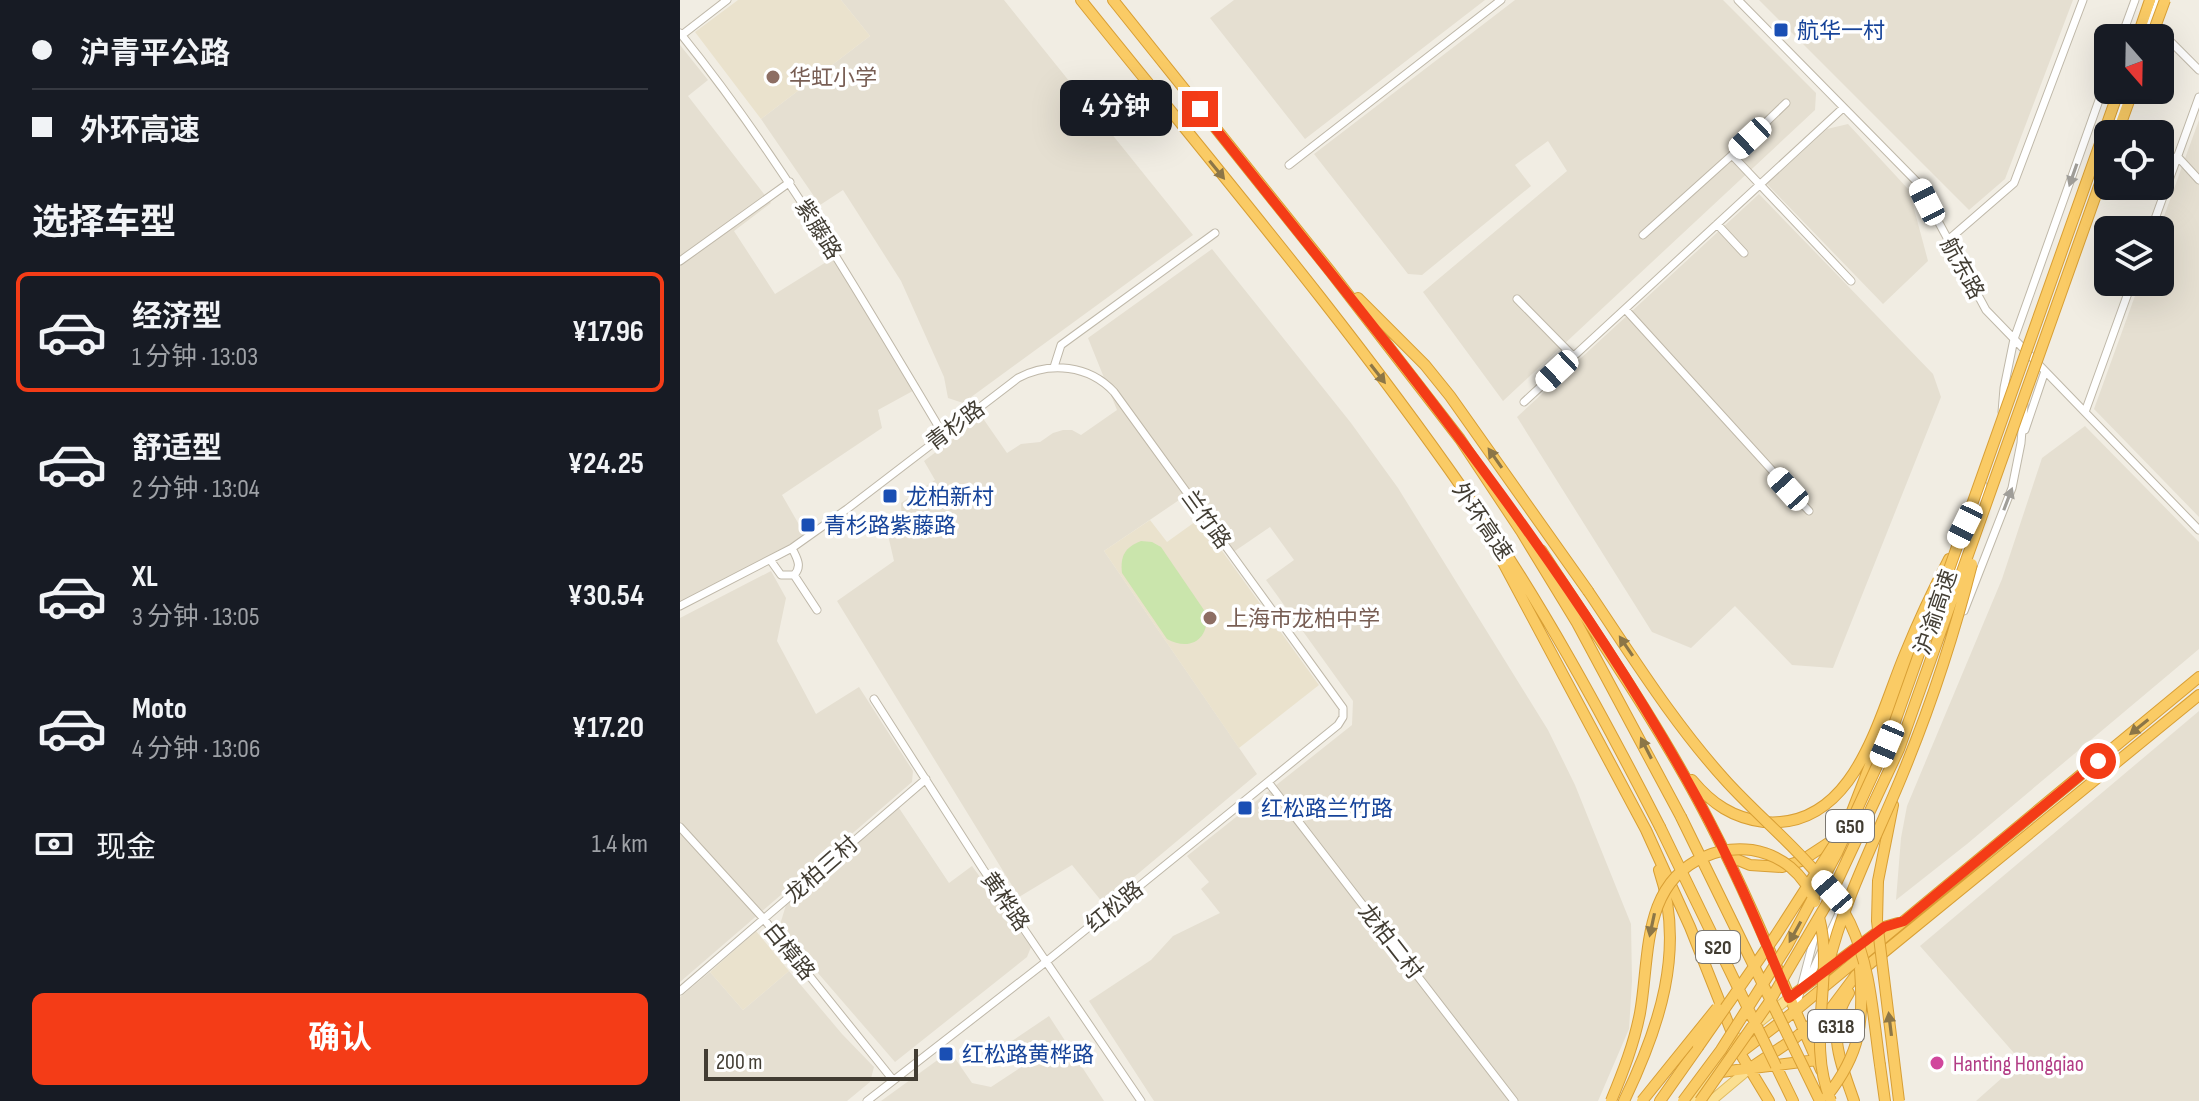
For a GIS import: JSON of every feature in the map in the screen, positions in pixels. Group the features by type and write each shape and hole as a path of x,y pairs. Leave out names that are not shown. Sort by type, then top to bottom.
{"highway":[{"name":"外环高速","path":"1079,0 1310,287 1465,492 1518,572 1570,658 1660,827 1792,1101"},
{"name":"外环高速","path":"1114,0 1460,439 1521,531 1577,623 1681,817 1822,1101"},
{"path":"2142,24 2150,0"},
{"path":"2153,24 2162,0"},
{"name":"沪渝高速","path":"1683,1101 1721,1050 1787,946 1862,801 1909,686 2114,104"},
{"name":"沪渝高速","path":"1700,1101 1768,1004 1826,905 1893,764 1922,690 2094,200"},
{"path":"1330,271 1396,335 1450,396 1696,746 1832,892 1850,924 1865,962 1885,1101"},
{"path":"1460,439 1525,528 1686,773 1704,795 1719,807 1753,820 1775,823 1798,819 1831,801 1853,776 1919,621 1965,525"},
{"path":"1465,492 1568,679 1646,830 1690,927 1740,1053 1769,1101"},
{"path":"1821,996 1845,912 1903,773 1943,666 1991,493"},
{"path":"1726,855 1750,865 1782,867 1801,861 1833,840 1851,814 1915,649 1933,630"},
{"name":"G318","path":"1740,1053 1795,1011 1812,1006 1828,994 1841,973 2199,677"},
{"name":"G318","path":"1749,1069 1804,1031 1832,1007 1846,985 1874,960 2199,695"},
{"path":"1653,724 1726,855 1833,1101"},
{"path":"1899,1101 1877,921 1878,881 1884,840 1903,773"},
{"path":"1660,1101 1776,935 1862,801"},
{"path":"1624,1101 1645,1058 1663,1003 1670,956 1668,905 1646,830"},
{"path":"1611,1101 1628,1058 1640,1011 1656,907 1673,880 1695,861 1716,852 1746,850 1775,858 1799,874 1808,886 1822,929 1820,1055 1833,1101"},
{"path":"1789,998 1884,927 1904,921"},
{"path":"1822,1101 1851,1058 1861,1029 1859,963 1850,924"},
{"path":"1642,1101 1776,935"},
{"name":"G318","path":"1854,1101 1837,1053 1836,1024 1846,996 1874,960"},
{"path":"1709,1101 1768,1004"},
{"path":"1721,1072 1817,1060"}],"main road":[{"path":"1691,1101 1735,1041 1789,998"},
{"path":"1691,1101 1740,1053"},
{"path":"1709,1101 1749,1069"}],"street":[{"path":"681,34 727,0"},
{"path":"1289,165 1501,0"},
{"name":"航东路","path":"1738,0 1917,182 1986,310 2199,530"},
{"path":"1947,241 2014,183 2083,0"},
{"path":"2126,24 2135,0"},
{"name":"紫藤路","path":"681,34 790,182 943,434"},
{"path":"2174,45 2199,70"},
{"path":"2156,216 2199,97"},
{"path":"1643,235 1786,103"},
{"path":"1803,989 1824,905 1878,779 1975,518 2001,429 2004,388 2014,339 2098,104"},
{"path":"1524,402 1843,108"},
{"path":"1732,155 1851,281"},
{"path":"2177,156 2199,180"},
{"path":"680,261 790,182"},
{"path":"1795,1011 1882,818 2012,488 2021,443 2025,391 2094,187"},
{"path":"1717,224 1744,253"},
{"path":"1054,367 1061,345 1215,233"},
{"path":"2085,412 2127,296"},
{"path":"1517,299 1573,356"},
{"path":"1625,309 1809,511"},
{"name":"青杉路","path":"680,606 792,548 1018,378 1039,369 1054,367"},
{"name":"兰竹路","path":"1054,367 1088,373 1114,392 1339,701"},
{"path":"2021,443 2045,371"},
{"path":"792,548 799,563 794,575"},
{"path":"771,561 781,575 794,575"},
{"path":"794,575 817,610"},
{"name":"黄桦路","path":"874,699 983,869 1141,1101"},
{"name":"红松路","path":"867,1101 1047,961 1341,723 1343,711 1339,701"},
{"name":"龙柏三村","path":"680,991 926,779"},
{"name":"龙柏二村","path":"1268,782 1514,1101"},
{"name":"白樟路","path":"680,827 763,918 893,1080"}],"shaded area":[{"name":"华虹小学","path":"738,0 841,0 870,36 761,119 695,32"},
{"path":"841,0 1004,0 1193,235 963,403 948,398 944,377 901,281 843,190 820,205 761,119 870,36"},
{"path":"1234,0 1485,0 1305,139 1210,18"},
{"path":"1515,0 1723,0 1816,93 1815,110 1503,401 1423,292 1567,171 1548,141 1515,165 1531,186 1422,275 1408,274 1314,154"},
{"path":"1759,0 2073,0 2005,179 1969,210"},
{"path":"680,45 708,80 688,96 771,203 734,231 775,294 839,254 920,387 878,410 882,428 782,495 805,535 775,554 680,602"},
{"path":"2199,120 2199,517 2094,409 2135,296 2174,296 2174,216 2164,216 2170,200 2174,200 2174,189"},
{"path":"1848,124 1909,190 1928,261 1883,304 1767,184 1827,129"},
{"path":"1759,194 1933,374 1941,397 1833,668 1792,665 1735,606 1691,648 1652,632 1517,417"},
{"path":"1212,249 1351,423 1398,488 1548,730 1575,785 1631,924 1629,1029 1598,1101 1154,1101 1089,1001 1151,960 1173,936 1220,913 1201,889 1209,882 1187,856 1352,725 1353,701 1266,580 1294,560 1270,527 1232,553 1188,494 1104,551 1257,774 1103,903 1072,865 1019,897 837,601 894,561 888,535 902,524 901,503 935,480 924,461 982,417 1007,453 1021,444 1040,442 1063,430 1072,430 1081,435 1117,410 1088,338"},
{"path":"2085,426 2199,542 2199,649 1896,900 1907,806 2002,579 2042,458"},
{"name":"上海市龙柏中学","path":"1199,519 1319,685 1239,748 1104,551 1150,520 1167,542"},
{"path":"771,571 786,598 777,641 816,714 859,687 913,771 912,782 680,982 680,618"},
{"path":"2199,711 2199,1101 1976,1101 2021,1061 1920,946"},
{"path":"899,808 949,883 972,866 1031,947 1027,957 895,1062 779,928 786,905"},
{"path":"756,931 789,971 743,1010 710,972"},
{"path":"789,971 874,1067 870,1082 847,1101 680,1101 680,997 710,972 743,1010"},
{"path":"1049,1016 1104,1101 881,1101 950,1051 972,1083 991,1087 1026,1064 1012,1041"}],"green space":[{"path":"1141,541 1161,547 1206,613 1205,630 1197,641 1183,644 1167,639 1122,573 1125,553"}],"place":[{"name":"航华一村","path":"1781,30"},
{"name":"华虹小学","path":"773,77"},
{"name":"龙柏新村","path":"890,496"},
{"name":"青杉路紫藤路","path":"808,525"},
{"name":"上海市龙柏中学","path":"1210,618"},
{"name":"红松路兰竹路","path":"1245,808"},
{"name":"红松路黄桦路","path":"946,1054"},
{"name":"Hanting Hongqiao","path":"1937,1063"}],"route":[{"path":"1200,109 1460,439 1601,640 1712,826 1789,998 1884,927 1904,921 2098,761"}]}
